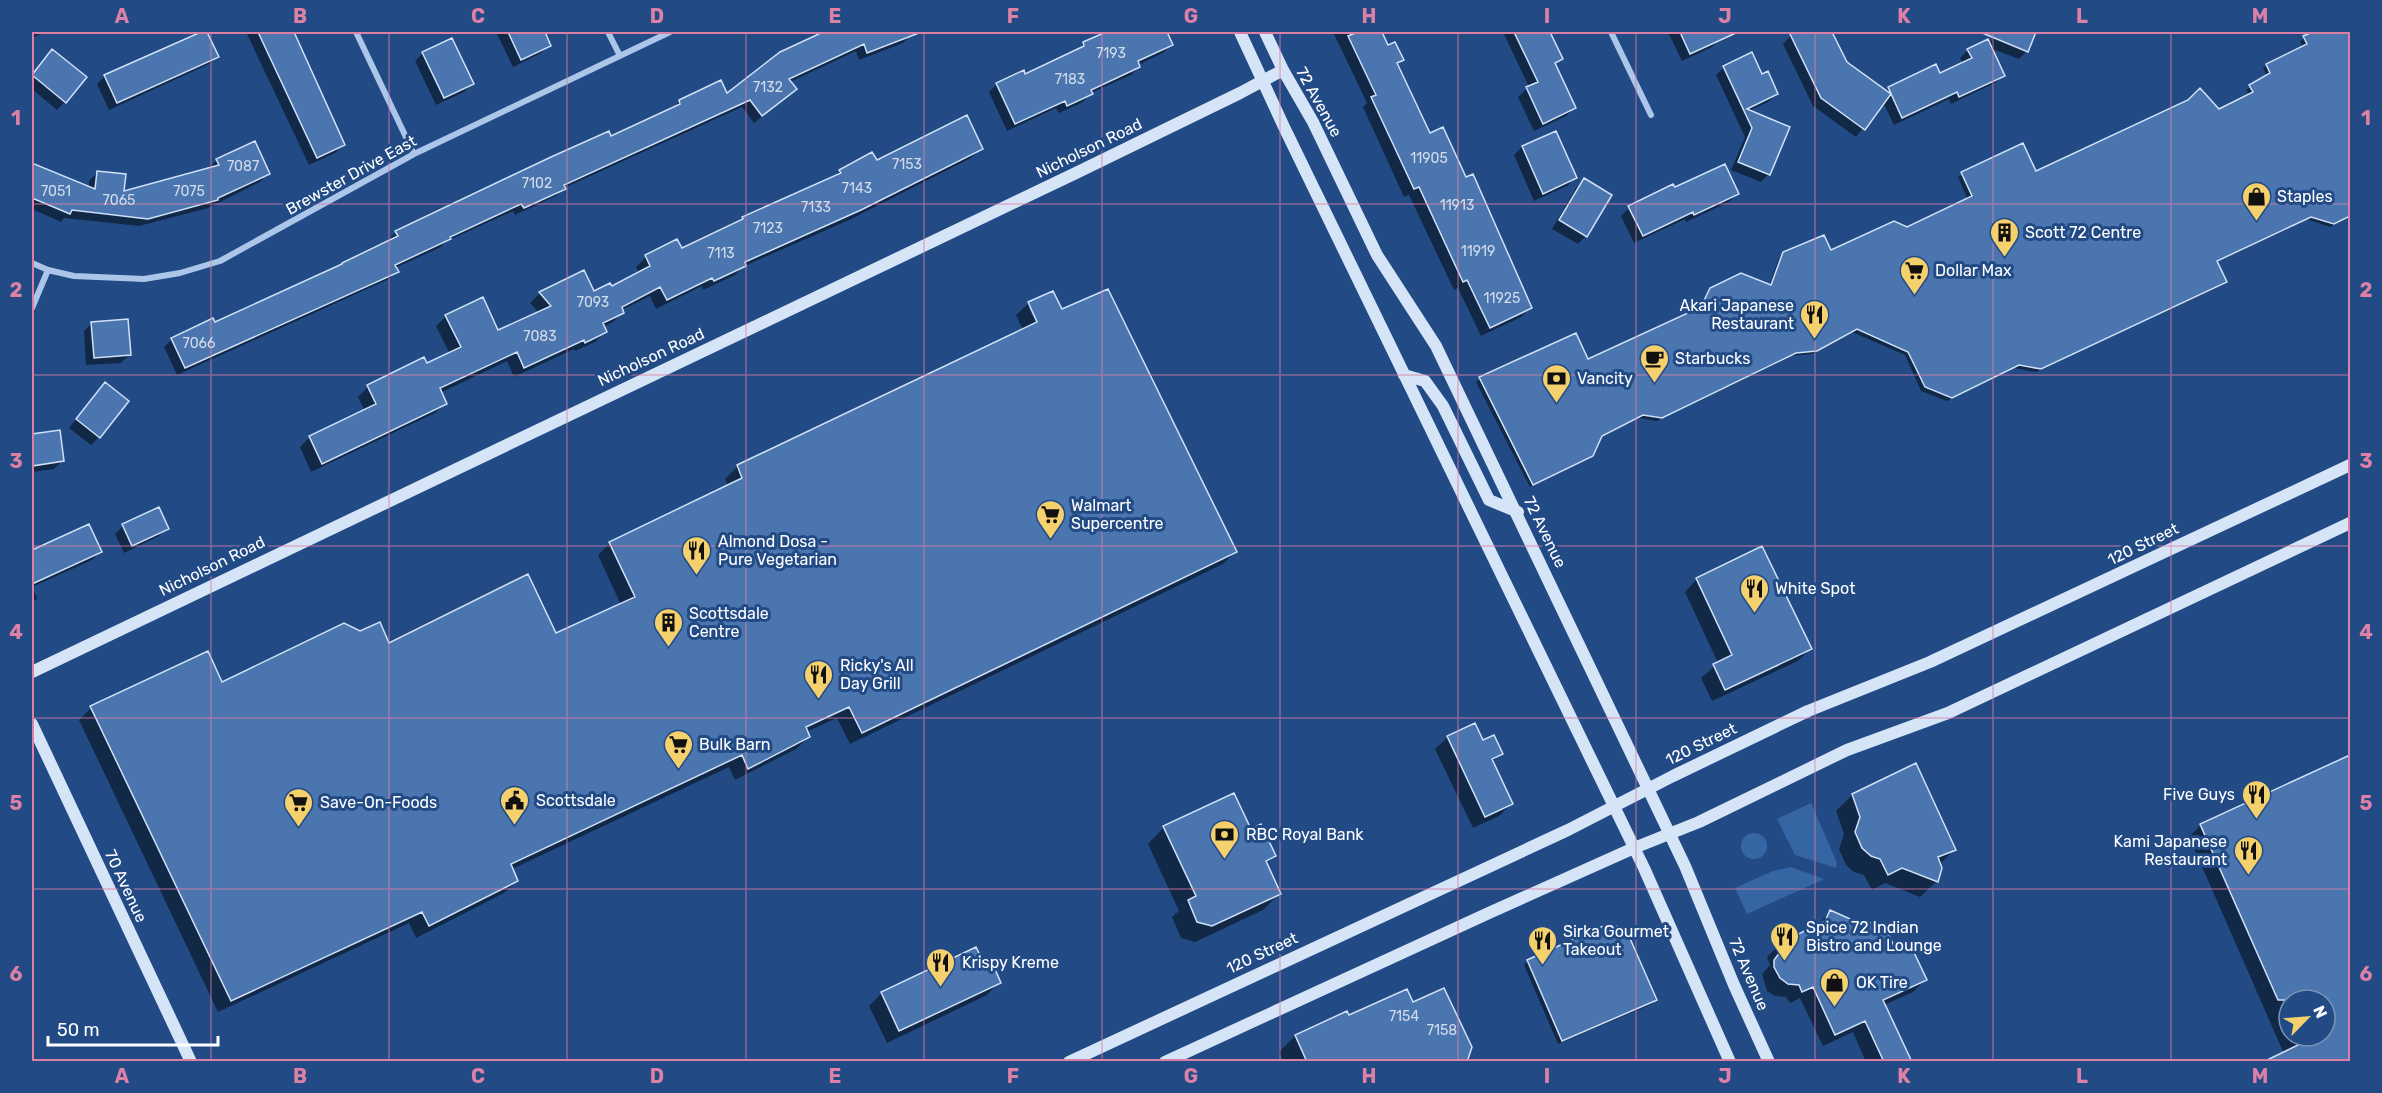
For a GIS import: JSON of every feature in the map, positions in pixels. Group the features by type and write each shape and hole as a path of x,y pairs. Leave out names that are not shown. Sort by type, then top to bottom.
{"main road":[{"path":"1240,32 1404,375 1635,848 1730,1062"},
{"name":"72 Avenue","path":"1265,32 1283,70 1313,122 1377,255 1437,346 1670,833 1769,1062"},
{"name":"Nicholson Road","path":"32,672 1283,70"},
{"path":"1404,375 1425,381 1443,406 1489,500 1518,512"},
{"name":"120 Street","path":"1069,1062 1568,830 1648,788 1808,711 1941,657 2350,465"},
{"path":"1165,1062 1635,848 1699,822 1847,750 1948,713 2350,523"},
{"name":"70 Avenue","path":"32,724 191,1062"}],"street":[{"path":"356,32 414,154"},
{"path":"608,32 619,54"},
{"name":"Brewster Drive East","path":"32,263 48,270 74,276 144,279 180,273 220,261 414,154 619,54 670,32"},
{"path":"1611,32 1651,115"},
{"path":"32,308 48,270"}],"shaded area":[{"path":"1811,803 1837,863 1836,868 1795,855 1777,819"},
{"path":"1754,833 1763,837 1767,846 1763,855 1754,859 1745,855 1741,846 1745,837"},
{"path":"1791,867 1824,879 1747,914 1735,888 1773,871"}],"building":[{"path":"201,32 207,32 219,57 117,103 104,75"},
{"path":"258,32 294,32 345,145 317,158"},
{"path":"508,32 545,32 551,46 521,60"},
{"path":"823,32 919,33 867,53 864,44 789,79 797,89 762,116 750,100 564,185 566,189 524,208 521,204 450,237 451,239 395,265 399,272 185,368 171,338 213,318 215,322 342,264 398,236 395,231 609,131 611,136 680,104 679,100 721,80 727,93 780,52"},
{"path":"1106,32 1167,32 1173,45 1138,61 1140,67 1091,90 1093,94 1067,106 1065,101 1015,124 996,83 1024,70 1025,74 1084,46 1083,42"},
{"path":"1358,32 1382,32 1388,45 1395,42 1404,60 1397,63 1430,133 1443,127 1466,177 1473,174 1532,308 1490,328 1467,280 1463,282 1419,187 1414,189 1371,97 1376,95 1348,36"},
{"path":"1514,32 1550,32 1563,59 1555,63 1576,108 1543,124 1526,87 1538,82"},
{"path":"1680,32 1738,32 1690,54"},
{"path":"1789,32 1832,32 1847,62 1891,94 1865,130 1821,98"},
{"path":"1980,32 2036,32 2028,52"},
{"name":"Scott 72 Centre","path":"2313,32 2350,32 2350,216 2334,224 2311,217 2217,261 2227,282 2041,369 2019,365 1952,398 1925,387 1908,352 1857,329 1817,351 1796,353 1662,418 1643,415 1602,436 1593,456 1533,485 1479,377 1576,333 1588,359 1701,307 1710,288 1741,273 1771,285 1783,252 1824,235 1831,250 1894,221 1907,227 1972,196 1961,172 2023,143 2036,171 2188,100 2200,88 2219,109 2253,92 2249,85 2270,73 2266,64 2307,44 2303,36"},
{"path":"452,38 474,84 444,98 422,52"},
{"path":"1988,39 2005,76 1959,97 1957,92 1902,118 1888,87 1936,64 1940,73 1972,58 1967,49"},
{"path":"52,49 87,77 66,103 32,75"},
{"path":"1752,52 1762,74 1768,71 1778,94 1747,109 1790,127 1770,175 1738,162 1752,128 1723,66"},
{"path":"967,115 983,149 861,210 745,262 746,266 714,281 712,278 667,300 660,287 622,307 624,313 603,323 607,332 585,343 584,340 524,368 517,352 440,388 447,404 322,464 309,436 376,404 367,385 424,357 427,363 461,347 445,315 483,297 498,330 551,306 539,292 584,270 594,291 610,283 612,286 650,266 645,255 677,239 682,248 743,219 742,217 841,173 839,170 872,152 877,160"},
{"path":"1556,131 1577,178 1543,194 1522,146"},
{"path":"255,141 270,174 218,200 148,219 72,210 70,214 32,198 32,163 95,189 97,171 126,174 124,191 219,165 216,159"},
{"path":"1725,164 1739,194 1694,215 1693,212 1643,236 1628,206 1673,184 1675,187"},
{"path":"1584,178 1612,195 1587,237 1559,220"},
{"name":"Scottsdale Centre","path":"1108,289 1237,552 862,733 849,707 806,727 810,737 748,769 742,755 511,864 518,881 429,926 422,912 231,1001 90,706 208,651 222,682 344,623 360,631 380,622 389,643 528,574 556,633 635,597 609,542 742,478 737,465 1037,322 1028,302 1053,291 1062,309"},
{"path":"128,319 131,355 94,358 91,322"},
{"path":"105,382 129,401 100,438 76,419"},
{"path":"60,430 64,461 32,466 32,434"},
{"path":"159,507 169,529 132,546 122,524"},
{"path":"89,524 102,552 32,584 32,550"},
{"name":"White Spot","path":"1762,546 1812,649 1725,690 1713,664 1732,655 1696,578"},
{"path":"1475,723 1483,740 1494,735 1503,754 1492,759 1513,804 1485,817 1447,736"},
{"path":"2350,755 2350,1062 2263,1062 2292,1048 2337,1048 2337,988 2277,988 2277,998 2200,824"},
{"path":"1916,763 1956,850 1938,857 1942,868 1938,882 1902,868 1888,875 1880,859 1871,856 1862,848 1855,832 1860,817 1852,794"},
{"name":"RBC Royal Bank","path":"1234,793 1251,829 1261,824 1276,856 1266,861 1281,894 1212,926 1197,922 1188,900 1196,896 1163,826"},
{"path":"1830,910 1859,923 1864,921 1885,927 1896,950 1910,944 1927,980 1883,1000 1912,1062 1884,1062 1865,1021 1835,1035 1813,987 1802,992 1799,985 1788,984 1780,978 1774,967 1774,960 1781,951 1778,944 1825,921"},
{"path":"1610,923 1612,928 1617,926 1620,930 1625,927 1657,1000 1562,1041 1527,960"},
{"name":"Krispy Kreme","path":"976,947 984,963 991,960 1001,983 899,1031 881,992"},
{"path":"1444,988 1472,1047 1467,1062 1307,1062 1295,1035 1347,1011 1349,1015 1407,989 1413,1002"}],"place":[{"name":"Staples","path":"2256,222"},
{"name":"Scott 72 Centre","path":"2004,258"},
{"name":"Dollar Max","path":"1914,296"},
{"name":"Akari Japanese Restaurant","path":"1815,340"},
{"name":"Starbucks","path":"1654,384"},
{"name":"Vancity","path":"1556,404"},
{"name":"Walmart Supercentre","path":"1050,540"},
{"name":"Almond Dosa - Pure Vegetarian","path":"697,576"},
{"name":"White Spot","path":"1754,614"},
{"name":"Scottsdale Centre","path":"668,648"},
{"name":"Ricky's All Day Grill","path":"819,700"},
{"name":"Bulk Barn","path":"678,770"},
{"name":"Five Guys","path":"2256,820"},
{"name":"Scottsdale","path":"515,826"},
{"name":"Save-On-Foods","path":"299,828"},
{"name":"RBC Royal Bank","path":"1225,860"},
{"name":"Kami Japanese Restaurant","path":"2248,876"},
{"name":"Spice 72 Indian Bistro and Lounge","path":"1785,962"},
{"name":"Sirka Gourmet Takeout","path":"1542,966"},
{"name":"Krispy Kreme","path":"941,988"},
{"name":"OK Tire","path":"1835,1008"}]}
